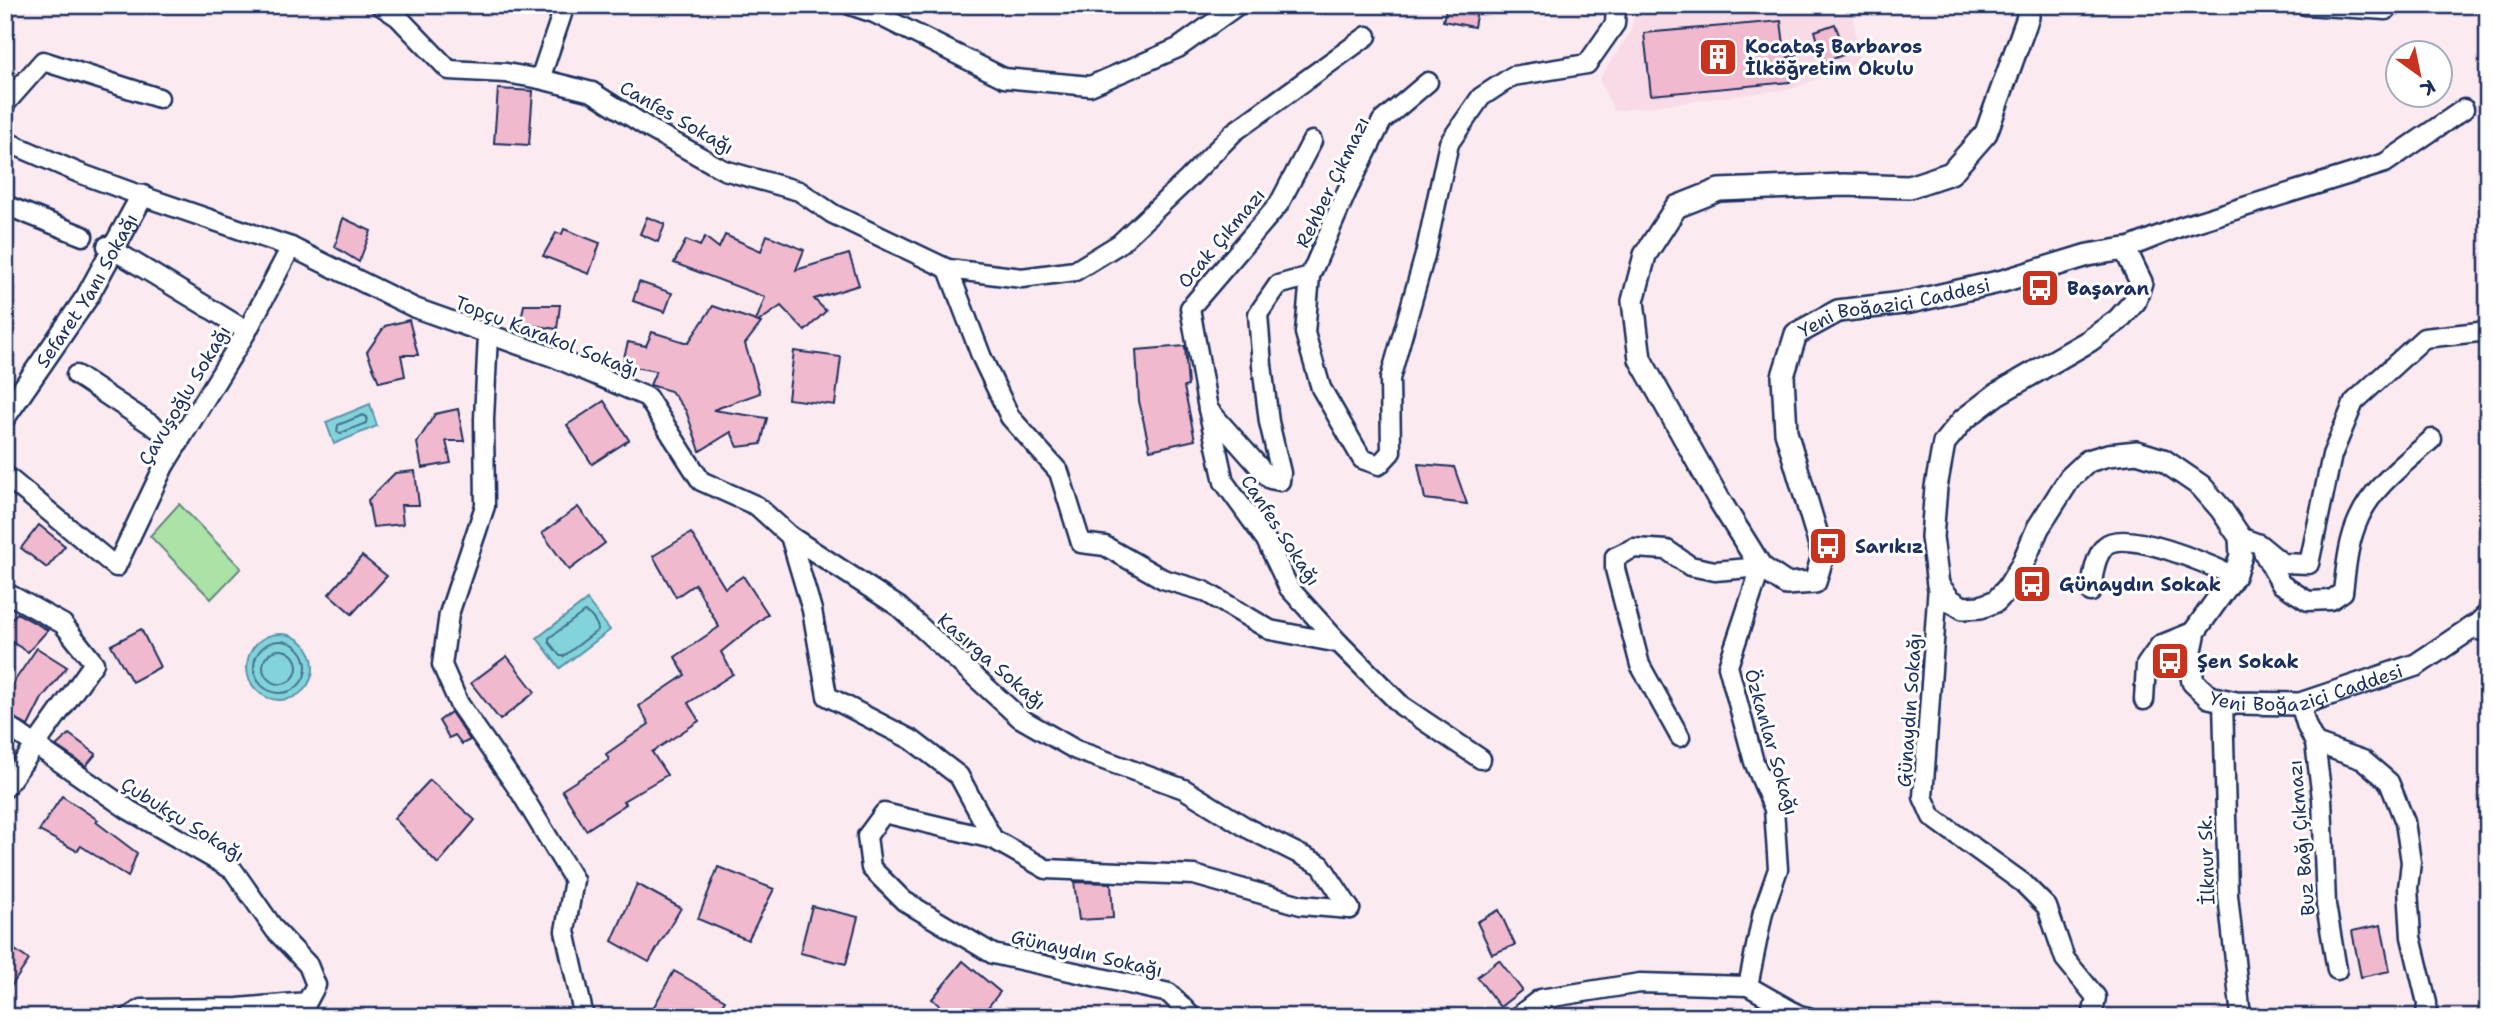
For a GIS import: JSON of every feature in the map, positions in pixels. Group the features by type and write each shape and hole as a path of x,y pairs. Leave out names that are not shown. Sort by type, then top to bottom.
{"street":[{"name":"Canfes Sokağı","path":"380,5 398,17 449,70 506,73 592,92 652,130 724,170 799,191 833,214 948,269 1022,278 1075,271 1119,244 1234,132 1367,36"},
{"path":"540,79 565,5"},
{"path":"850,5 874,13 1004,78 1090,86 1178,48 1238,5"},
{"path":"1310,276 1305,333 1321,388 1362,459 1379,465 1391,452 1390,379 1424,255 1449,143 1481,97 1513,76 1587,64 1615,24 1616,5"},
{"name":"Yeni Boğaziçi Caddesi","path":"2028,5 2028,17 1986,133 1951,173 1909,187 1844,185 1719,190 1676,207 1645,255 1633,301 1640,359 1718,498 1761,567 1786,584 1815,582 1823,555 1786,432 1783,376 1796,334 1838,312 1910,302 2003,281 2088,255 2125,249"},
{"path":"2305,5 2386,10"},
{"path":"5,104 43,61 159,98"},
{"name":"Rehber Çıkmazı","path":"1310,276 1382,121 1429,82"},
{"path":"2432,439 2382,485 2359,517 2347,558 2343,592 2331,600 2308,601 2281,584 2249,540 2201,486 2163,460 2137,452 2108,455 2088,461 2070,478 2038,528 2022,565 2008,588 1996,601 1981,607 1963,608 1951,600 1938,585 1932,537 1936,487 1944,443 1962,420 1997,394 2089,341 2118,320 2135,301 2141,282 2125,249 2180,226 2385,163 2464,109"},
{"name":"Topçu Karakol Sokağı","path":"5,141 79,173 291,247 415,309 553,357 647,397 701,481 757,506 790,536"},
{"name":"Ocak Çıkmazı","path":"1208,409 1190,308 1279,204 1312,141"},
{"name":"Sefaret Yanı Sokağı","path":"5,416 87,297 110,247 142,196"},
{"path":"5,205 83,236"},
{"path":"110,247 247,331"},
{"name":"Çavuşoğlu Sokağı","path":"5,475 116,567 164,466 247,331 291,247"},
{"path":"948,269 982,358 1010,417 1059,472 1081,543 1105,547 1163,579 1204,591 1270,630 1339,643"},
{"name":"Canfes Sokağı","path":"1208,409 1270,479 1280,481 1281,473 1269,422 1258,314 1278,285 1310,276"},
{"path":"2249,540 2282,563 2309,564 2332,455 2354,402 2424,338 2488,331"},
{"path":"488,334 484,419 485,506 449,614 442,665 459,704 521,793 574,880 565,931 584,1017"},
{"path":"76,376 179,443"},
{"name":"Canfes Sokağı","path":"1208,409 1224,482 1266,540 1289,588 1402,706 1481,759"},
{"path":"790,536 813,610 827,696 912,740 959,776 993,839"},
{"name":"Kasırga Sokağı","path":"790,536 899,607 1020,718 1076,750 1184,789 1249,829 1321,865 1350,909 1301,905 1194,875 1046,869 993,839"},
{"name":"Yeni Boğaziçi Caddesi","path":"2249,540 2234,576 2195,631 2189,660 2193,682 2209,697 2266,705 2300,704 2416,665 2483,624"},
{"path":"2091,592 2096,560 2112,542 2132,541 2187,555 2234,576"},
{"path":"1680,737 1640,666 1615,569 1615,557 1634,548 1667,550 1690,566 1715,571 1761,567"},
{"name":"Özkanlar Sokağı","path":"1748,986 1763,912 1778,869 1774,809 1754,762 1728,666 1761,567"},
{"name":"Günaydın Sokağı","path":"1938,585 1923,797 1932,817 2023,883 2047,907 2065,959 2096,997 2092,1017"},
{"path":"5,592 63,624 94,663 5,788"},
{"path":"2144,700 2146,665 2160,645 2195,631"},
{"name":"İlknur Sk.","path":"2223,700 2228,895 2241,1017"},
{"name":"Buz Bağı Çıkmazı","path":"2300,704 2315,743 2322,798 2326,905 2337,970"},
{"name":"Çubukçu Sokağı","path":"5,724 129,810 233,870 275,930 308,965 316,985 307,1002 238,1008 141,1009 129,1017"},
{"path":"2315,743 2363,760 2389,782 2405,822 2412,862 2408,888 2411,937 2427,1003 2426,1017"},
{"name":"Günaydın Sokağı","path":"993,839 884,813 867,836 871,868 904,901 993,954 1169,993 1192,1017"},
{"path":"1517,1017 1540,999 1640,983 1748,986 1808,1017"}],"shaded area":[{"path":"1637,5 1679,5 1722,16 1772,5 1851,5 1860,62 1791,89 1614,111 1599,79 1630,33"}],"green space":[{"path":"179,504 241,568 211,599 150,536"}],"water":[{"path":"370,404 377,426 334,444 326,422"},
{"path":"587,600 610,630 560,668 537,638"},
{"path":"280,634 293,637 303,644 310,654 313,667 310,680 303,690 293,697 280,700 267,697 257,690 250,680 247,667 250,654 257,644 267,637"}],"building":[{"path":"1447,5 1478,5 1474,27 1443,21"},
{"name":"Kocataş Barbaros İlköğretim Okulu","path":"1781,21 1784,45 1817,43 1817,46 1787,58 1790,82 1651,95 1644,33"},
{"path":"1835,24 1846,54 1824,62 1815,31"},
{"path":"498,89 533,91 529,145 494,143"},
{"path":"647,217 665,224 658,242 640,234"},
{"path":"343,218 371,231 359,262 335,247"},
{"path":"564,229 600,243 589,274 543,256 556,233 562,234"},
{"path":"725,235 761,251 767,235 804,250 796,270 849,254 859,285 814,299 826,311 805,331 781,306 758,322 761,323 745,344 760,393 713,410 767,418 761,444 738,447 731,432 700,451 686,411 671,391 650,385 656,371 622,365 628,342 646,346 652,332 688,343 713,306 756,321 765,297 674,263 686,240 700,246 705,237 719,248"},
{"path":"639,282 672,293 665,312 633,301"},
{"path":"524,305 560,305 557,329 536,326 535,333 519,330"},
{"path":"409,320 418,355 401,355 405,376 379,382 367,352 385,326"},
{"path":"1185,346 1188,386 1184,387 1195,440 1150,450 1139,401 1136,350"},
{"path":"794,351 841,357 835,405 788,399"},
{"path":"604,401 629,440 592,464 567,425"},
{"path":"458,409 464,441 446,441 451,463 422,468 417,443 435,414"},
{"path":"1418,464 1454,467 1467,504 1425,499"},
{"path":"415,471 419,505 401,505 403,524 373,527 368,500 395,473"},
{"path":"578,507 605,543 569,570 542,533"},
{"path":"39,525 65,546 47,568 21,548"},
{"path":"691,533 725,588 743,576 768,614 721,652 733,674 688,703 699,721 652,752 667,775 623,801 626,804 586,830 562,790 609,760 606,754 649,724 639,706 685,675 675,657 719,627 695,584 676,597 653,556"},
{"path":"362,556 387,576 352,614 329,594"},
{"path":"17,613 48,630 28,652 5,638 5,628"},
{"path":"141,629 160,667 132,682 111,645"},
{"path":"37,648 67,667 42,698 28,726 5,713 5,695"},
{"path":"507,656 535,692 500,720 471,683"},
{"path":"451,712 470,740 462,744 455,735 449,738 439,721"},
{"path":"69,734 96,754 86,766 56,746"},
{"path":"430,780 475,820 438,864 394,818"},
{"path":"62,796 98,820 96,822 137,853 128,877 81,846 77,851 39,831"},
{"path":"718,867 774,889 748,940 698,919"},
{"path":"1074,882 1111,883 1113,918 1079,920"},
{"path":"637,884 681,908 649,962 612,941"},
{"path":"812,906 858,917 846,964 800,953"},
{"path":"1499,910 1515,945 1492,954 1477,922"},
{"path":"2381,925 2390,971 2361,977 2352,931"},
{"path":"5,943 29,960 5,995"},
{"path":"1499,960 1522,990 1500,1007 1477,977"},
{"path":"963,961 1000,992 980,1017 952,1017 932,999"},
{"path":"674,971 725,1000 714,1017 648,1017"}],"place":[{"name":"Kocataş Barbaros İlköğretim Okulu","path":"1718,57"},
{"name":"Başaran","path":"2040,288"},
{"name":"Sarıkız","path":"1828,546"},
{"name":"Günaydın Sokak","path":"2032,584"},
{"name":"Şen Sokak","path":"2170,661"}]}
